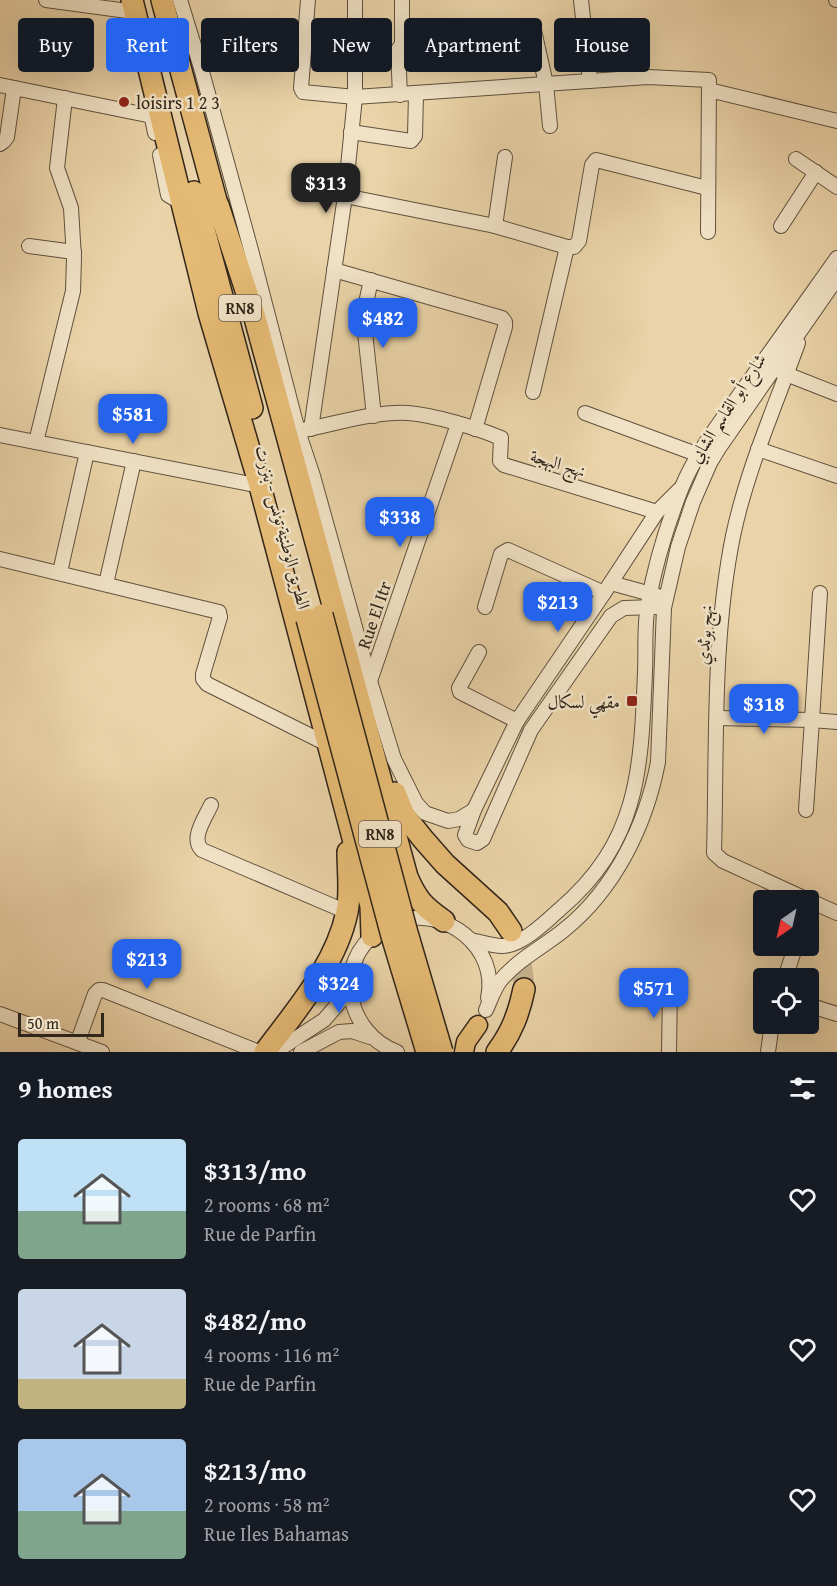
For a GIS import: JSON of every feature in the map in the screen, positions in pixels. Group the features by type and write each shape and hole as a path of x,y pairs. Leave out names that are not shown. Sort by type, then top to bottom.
{"highway":[{"name":"الطريق الوطنية تونس - بنزرت","path":"162,0 218,205 240,308 392,936 427,1052"},
{"path":"136,4 209,313 260,486 371,906 372,936"},
{"name":"الطريق الوطنية تونس - بنزرت","path":"136,4 406,933 444,1052"},
{"name":"RN8","path":"218,205 255,318 407,876 414,895 444,921"},
{"name":"RN8","path":"370,743 379,754 404,814 445,864 498,912 511,931"},
{"path":"265,1052 323,970 334,950 347,912 348,847 333,769"},
{"path":"497,1052 520,1011 524,989"}],"main road":[{"path":"464,1052 466,1042 482,1018"}],"street":[{"path":"46,0 136,4"},
{"path":"180,0 304,430 313,476 394,759 416,803 425,813 448,820 459,819 474,810"},
{"path":"308,0 302,90 355,97 648,77 709,80 708,232"},
{"path":"304,430 334,270 345,196 355,97 355,0"},
{"path":"400,94 398,50 402,44 402,0"},
{"path":"581,0 590,81"},
{"path":"402,44 533,26 546,84 550,126"},
{"path":"0,86 152,117 168,195 173,200 182,203"},
{"path":"0,144 7,137 14,88"},
{"path":"709,90 837,121"},
{"path":"351,132 411,141 414,136 416,94"},
{"path":"36,442 72,297 74,252 71,208 57,168 64,98"},
{"path":"495,226 506,157"},
{"path":"796,159 837,187"},
{"path":"345,196 495,226 574,247 579,241 592,165 596,160 707,188"},
{"path":"781,226 816,172"},
{"path":"30,246 74,252"},
{"path":"532,392 567,247"},
{"name":"شارع أبو القاسم الشابي","path":"471,940 501,946 509,945 534,931 574,897 591,879 618,835 631,805 640,763 649,601 660,550 683,485 699,454 775,368 837,258"},
{"path":"304,430 374,416 408,413 475,429 505,322 496,316 334,270"},
{"name":"شارع أبو القاسم الشابي","path":"482,1018 498,983 511,969 565,929 588,907 628,852 648,800 657,762 665,603 678,547 693,502 710,464 837,278"},
{"path":"371,280 366,303 365,332 374,416"},
{"path":"775,368 837,394"},
{"name":"نهج بوثدي","path":"775,368 758,449 745,485 733,538 720,635 714,853 723,861 782,890"},
{"path":"585,413 699,454"},
{"name":"Rue El Itr","path":"370,681 458,424"},
{"name":"نهج البهجة","path":"475,429 501,438 500,460 504,465 657,512"},
{"path":"0,435 260,486"},
{"path":"758,449 837,476"},
{"path":"60,572 87,452"},
{"path":"106,584 134,461"},
{"path":"649,601 611,616 531,730 483,839 477,843 468,840 465,835 474,810 517,721 657,512 683,485"},
{"path":"485,607 501,554 508,550 608,588 649,601 665,603"},
{"path":"0,559 219,612 220,617 203,674 203,679 207,684 327,744"},
{"path":"806,810 820,593"},
{"path":"479,652 459,688 460,692 517,721"},
{"path":"717,718 837,722"},
{"path":"211,805 196,839 198,848 347,912"},
{"path":"819,907 837,913"},
{"path":"397,1052 372,1037 357,1015 350,990 351,975 362,947 388,924 408,918 429,918 444,921 460,930 471,940 482,955 488,973 490,992 482,1018 464,1041 444,1052"},
{"path":"669,1052 670,987"},
{"path":"78,1041 95,994 103,990 259,1052"},
{"path":"275,1052 324,1020 350,990"},
{"path":"819,1008 837,1014"},
{"path":"0,1014 78,1041 102,1052"},
{"path":"301,1052 339,1032 352,1031 372,1037"},
{"path":"768,1052 770,1034"}],"tunnel":[{"path":"511,931 520,960 524,989"}],"place":[{"name":"loisirs 1 2 3","path":"124,102"},
{"name":"مقهي لسكال","path":"632,701"}]}
